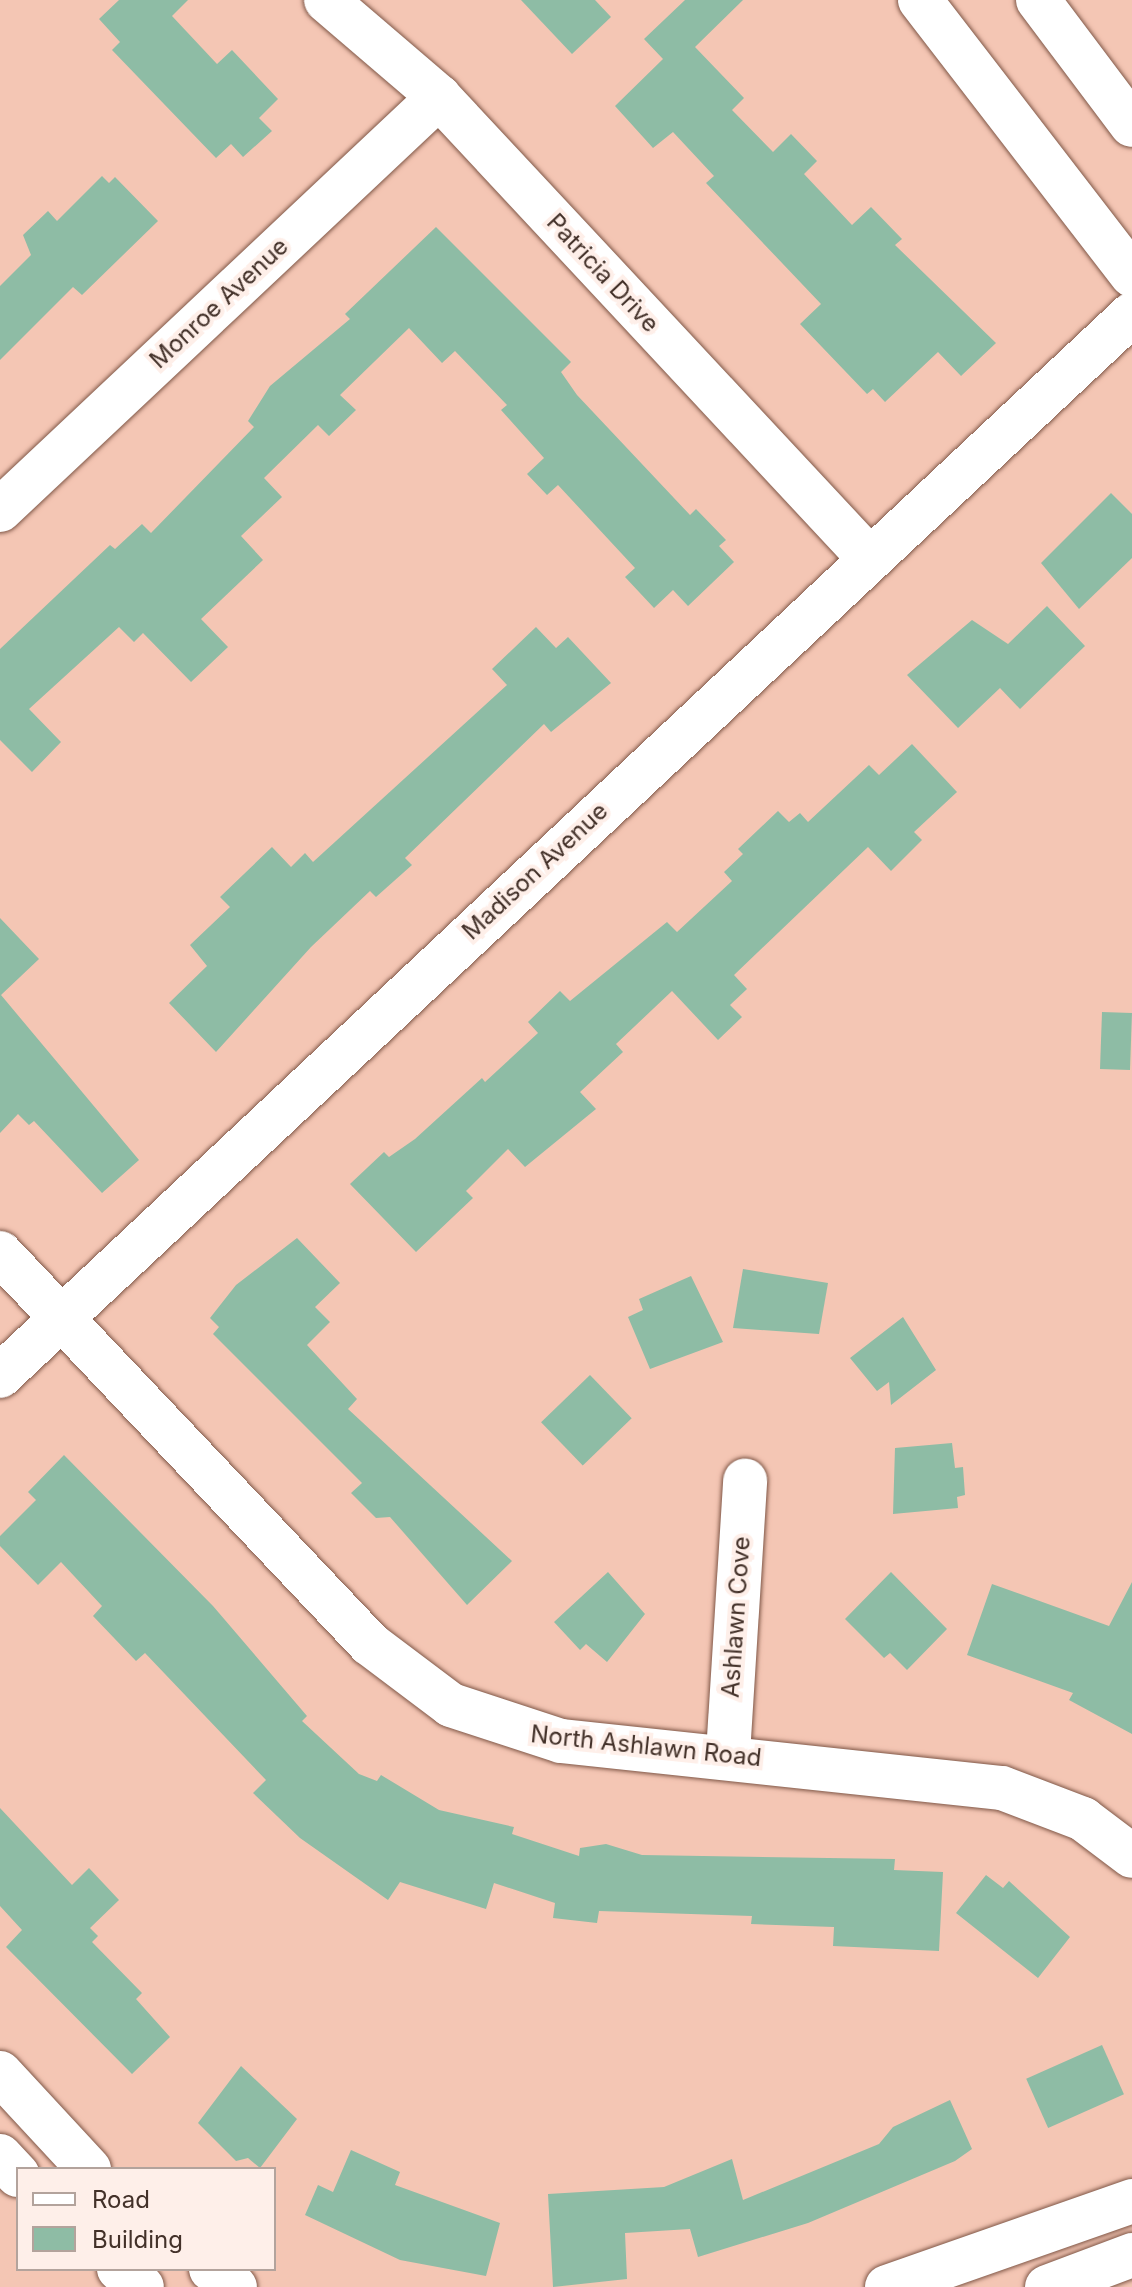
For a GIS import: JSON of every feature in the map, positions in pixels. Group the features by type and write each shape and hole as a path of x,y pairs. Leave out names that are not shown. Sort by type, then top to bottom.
{"street":[{"name":"Patricia Drive","path":"326,0 439,97 868,557"},
{"path":"920,0 1132,275"},
{"path":"1038,0 1132,125"},
{"name":"Monroe Avenue","path":"0,510 439,97"},
{"name":"Madison Avenue","path":"0,1376 868,557 1132,314"},
{"name":"North Ashlawn Road","path":"0,1253 370,1644 451,1705 561,1741 728,1754 1002,1788 1083,1819 1132,1856"},
{"name":"Ashlawn Cove","path":"728,1754 745,1481"},
{"path":"0,2073 87,2167"},
{"path":"0,2156 16,2173"},
{"path":"887,2287 1132,2201"},
{"path":"1047,2287 1132,2255"},
{"path":"122,2271 142,2287"},
{"path":"214,2271 235,2287"}],"building":[{"path":"119,0 188,0 172,16 217,64 232,50 278,99 259,118 272,131 243,157 231,144 216,158 112,50 120,42 99,19"},
{"path":"521,0 595,0 611,17 572,54"},
{"path":"685,0 743,0 695,47 744,98 732,110 773,152 791,134 817,161 804,174 852,225 871,207 902,239 895,245 996,343 961,376 938,352 885,402 873,389 867,394 800,324 821,304 706,183 714,176 673,132 653,148 615,106 663,59 644,39"},
{"path":"102,176 109,183 115,177 158,221 82,295 73,287 0,360 0,286 31,255 23,235 48,211 57,221"},
{"path":"436,227 571,362 561,372 577,395 690,515 696,509 726,540 719,546 734,562 688,606 673,590 654,608 625,577 635,568 558,485 547,495 527,474 544,458 501,410 507,405 455,351 442,363 409,328 340,395 356,410 329,436 318,425 264,478 282,497 241,536 263,560 201,619 228,647 191,682 143,633 134,642 119,627 29,709 61,742 32,772 0,740 0,649 110,545 115,549 142,524 151,533 254,427 248,421 270,386 350,319 345,314"},
{"path":"1111,493 1132,514 1132,558 1079,609 1041,563"},
{"path":"1047,606 1085,646 1020,709 1000,688 958,728 907,675 972,620 1008,644"},
{"path":"536,627 556,648 568,637 611,683 551,732 544,724 405,858 412,865 376,897 370,891 311,947 216,1052 169,1003 207,966 190,945 230,907 220,897 272,847 291,867 305,853 313,862 507,685 492,669"},
{"path":"912,744 957,792 914,832 922,840 891,871 868,847 734,975 747,989 730,1005 742,1017 718,1040 672,991 616,1044 623,1052 580,1092 596,1109 525,1167 508,1149 466,1191 473,1198 416,1252 350,1184 384,1152 389,1157 415,1139 482,1078 485,1082 538,1033 528,1022 560,991 570,1001 667,922 677,932 732,881 724,872 743,854 738,849 778,811 789,822 800,813 808,822 869,765 879,775"},
{"path":"0,918 39,959 1,995 139,1160 102,1193 34,1121 29,1125 18,1114 0,1133"},
{"path":"1102,1012 1132,1013 1130,1070 1100,1069"},
{"path":"297,1238 340,1283 315,1307 330,1322 307,1345 357,1399 348,1409 512,1561 467,1605 390,1517 376,1518 351,1493 362,1483 213,1334 219,1327 210,1318 236,1285"},
{"path":"743,1269 828,1283 819,1334 733,1328"},
{"path":"691,1276 723,1342 650,1369 628,1317 643,1310 639,1299"},
{"path":"903,1317 936,1370 891,1405 889,1382 877,1391 850,1358"},
{"path":"590,1375 632,1418 583,1465 541,1422"},
{"path":"952,1443 955,1468 963,1467 965,1495 957,1497 958,1508 893,1514 895,1448"},
{"path":"64,1455 213,1606 307,1716 302,1721 359,1774 377,1781 381,1775 439,1810 514,1827 512,1834 579,1856 580,1848 606,1844 642,1855 895,1859 894,1870 943,1872 939,1951 833,1946 834,1927 751,1924 752,1916 599,1911 597,1923 553,1918 555,1903 494,1883 486,1909 400,1882 388,1900 300,1838 253,1793 266,1780 145,1653 136,1661 93,1616 102,1606 61,1562 38,1585 0,1546 0,1536 36,1500 28,1492"},
{"path":"608,1572 645,1614 607,1662 586,1644 580,1650 554,1622"},
{"path":"891,1572 947,1629 907,1670 890,1653 884,1658 845,1619"},
{"path":"1132,1582 1132,1734 1069,1700 1073,1693 967,1655 992,1584 1109,1626"},
{"path":"0,1808 72,1885 89,1868 119,1900 90,1928 98,1936 92,1942 142,1993 136,1999 170,2037 132,2074 6,1947 22,1930 0,1906"},
{"path":"986,1875 1003,1888 1009,1881 1070,1937 1038,1978 956,1913"},
{"path":"1102,2045 1124,2094 1048,2128 1026,2079"},
{"path":"241,2066 297,2119 261,2167 248,2158 236,2161 198,2123"},
{"path":"950,2100 972,2149 955,2161 808,2223 698,2257 690,2229 625,2233 627,2279 553,2287 548,2194 664,2187 732,2159 743,2200 879,2144 893,2127"},
{"path":"351,2150 400,2172 395,2185 500,2223 486,2276 400,2260 305,2215 318,2185 333,2192"}]}
